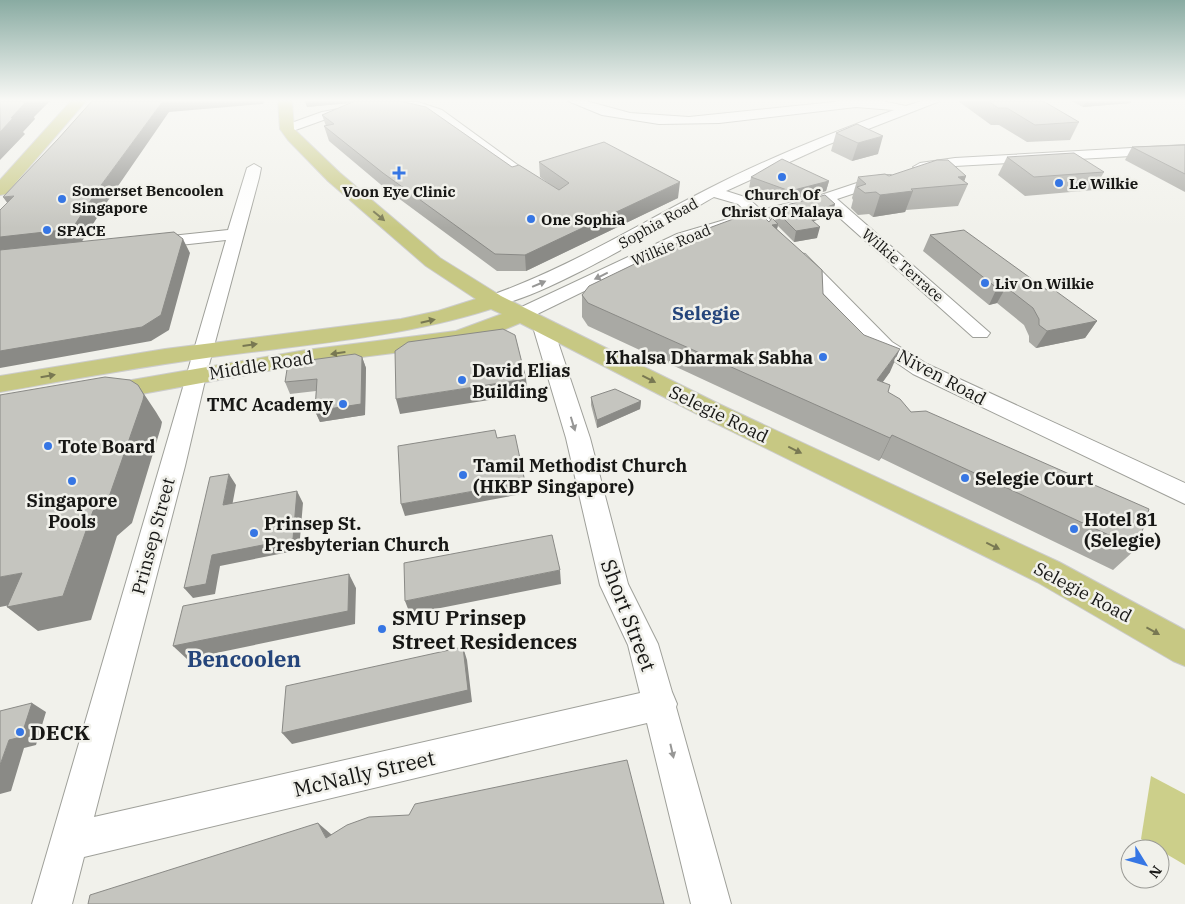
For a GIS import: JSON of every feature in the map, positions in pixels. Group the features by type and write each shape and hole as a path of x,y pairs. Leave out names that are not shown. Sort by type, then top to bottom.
{"main road":[{"path":"0,190 42,143"},
{"name":"Selegie Road","path":"304,143 334,177 433,262 493,301 1048,572 1185,649"},
{"name":"Middle Road","path":"0,384 202,351 401,326 443,317 493,301"},
{"name":"Middle Road","path":"84,397 306,357 456,338 532,321"}],"street":[{"path":"480,143 553,195"},
{"name":"Sophia Road","path":"493,301 567,272 627,242 713,192 827,143"},
{"name":"Wilkie Road","path":"532,321 683,237 715,226 826,198 932,164 1185,150"},
{"name":"Prinsep Street","path":"52,904 173,466 195,376 254,168"},
{"path":"735,182 744,192 756,199 788,209"},
{"name":"Niven Road","path":"713,192 743,201 750,206 756,216 784,242 885,346 920,369 1185,494"},
{"name":"Wilkie Terrace","path":"826,198 980,333"},
{"path":"610,231 627,242"},
{"path":"135,245 234,234"},
{"name":"Short Street","path":"532,321 578,438 614,585 643,644 661,704 684,803 711,904"},
{"name":"McNally Street","path":"68,842 661,704"}],"green space":[{"path":"1151,776 1185,794 1185,865 1170,856 1170,839 1141,839"}],"building":[{"path":"54,143 132,143 72,229 0,237 0,210 14,196 3,197"},
{"path":"346,143 478,143 512,167 519,165 559,190 569,183 539,162 600,143 606,143 680,182 525,255 495,254 383,173"},
{"path":"1185,145 1185,174 1132,147"},
{"path":"1074,153 1104,172 1034,177 1007,157"},
{"path":"782,159 829,181 786,192 787,190 751,177"},
{"path":"937,160 948,160 966,176 958,177 968,184 911,189 913,191 880,195 876,192 865,193 857,187 866,184 858,177 885,174 889,176"},
{"path":"825,195 835,204 806,215 820,227 796,231 777,212 779,207"},
{"path":"744,215 762,215 769,222 772,218 778,224 772,225 822,270 823,294 864,335 900,349 877,380 890,385 888,392 900,399 911,412 926,411 1149,509 1137,548 892,435 890,438 588,303 582,295 589,286 709,228"},
{"path":"964,230 1047,290 1053,289 1097,321 1047,331 1039,325 1039,319 1033,308 1006,287 997,288 930,235"},
{"path":"174,232 183,239 161,315 142,327 0,351 0,250"},
{"name":"David Elias Building","path":"503,329 515,335 526,379 396,399 395,351 408,342"},
{"name":"TMC Academy","path":"355,354 362,357 361,404 315,411 317,379 285,382 288,363"},
{"name":"Singapore Pools","path":"105,377 130,380 138,385 144,395 109,497 93,511 63,596 7,607 22,573 0,577 0,395"},
{"path":"615,389 641,401 597,420 591,397"},
{"name":"Tamil Methodist Church (HKBP Singapore)","path":"495,430 497,438 515,435 525,482 401,504 398,446"},
{"name":"Prinsep St. Presbyterian Church","path":"229,474 223,505 297,491 293,539 212,555 206,584 184,588 210,477"},
{"path":"552,535 560,570 405,601 404,563"},
{"path":"349,574 348,611 173,646 183,606"},
{"name":"SMU Prinsep Street Residences","path":"463,647 468,690 282,733 286,686"},
{"path":"32,703 21,737 9,740 0,765 0,711"},
{"path":"627,760 664,904 88,904 90,895 318,823 326,838 347,825 369,817 409,815 415,804"}],"place":[{"name":"Voon Eye Clinic","path":"399,173"},
{"name":"Church Of Christ Of Malaya","path":"782,177"},
{"name":"Le Wilkie","path":"1059,183"},
{"name":"Somerset Bencoolen Singapore","path":"62,199"},
{"name":"One Sophia","path":"531,219"},
{"name":"SPACE","path":"47,230"},
{"name":"Liv On Wilkie","path":"985,283"},
{"name":"Khalsa Dharmak Sabha","path":"823,357"},
{"name":"David Elias Building","path":"462,380"},
{"name":"TMC Academy","path":"343,404"},
{"name":"Tote Board","path":"48,446"},
{"name":"Tamil Methodist Church (HKBP Singapore)","path":"463,475"},
{"name":"Selegie Court","path":"965,478"},
{"name":"Singapore Pools","path":"72,481"},
{"name":"Hotel 81 (Selegie)","path":"1074,529"},
{"name":"Prinsep St. Presbyterian Church","path":"254,533"},
{"name":"SMU Prinsep Street Residences","path":"382,629"},
{"name":"DECK","path":"20,732"}],"district":[{"name":"Selegie","path":"706,313"},
{"name":"Bencoolen","path":"244,658"}]}
